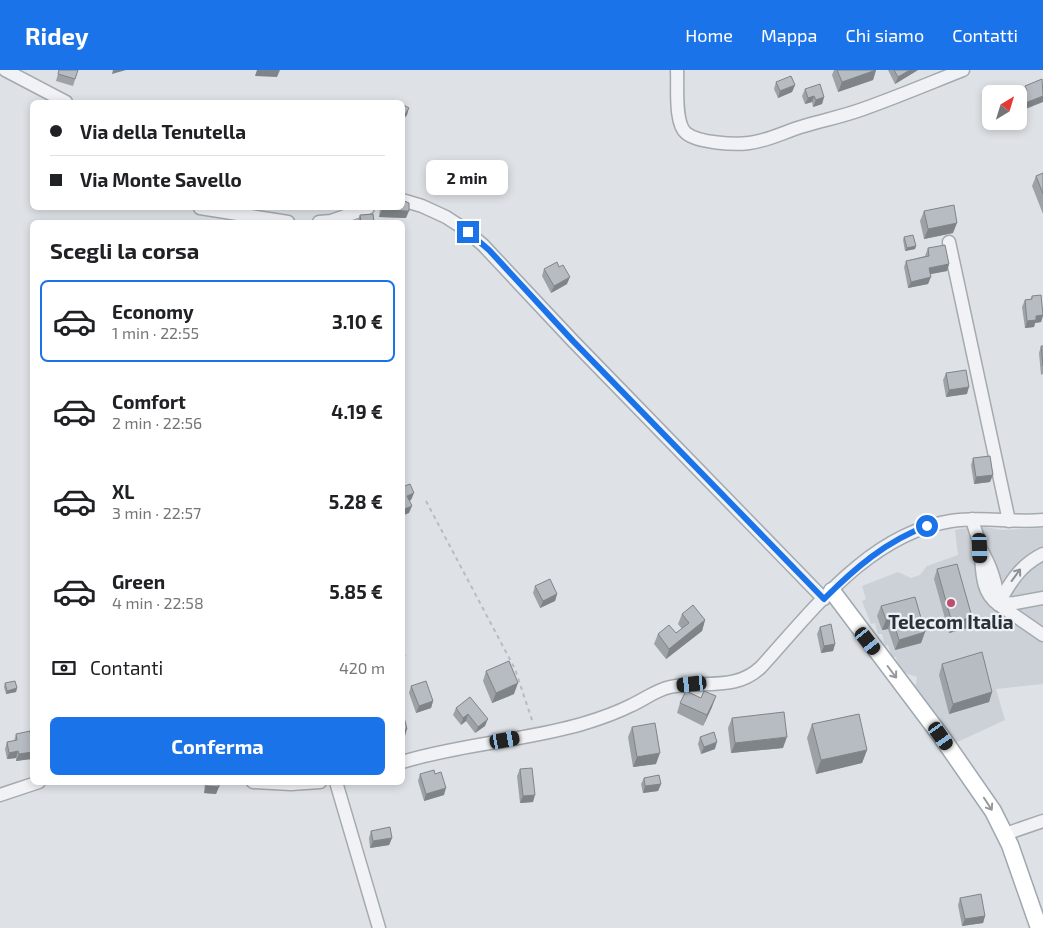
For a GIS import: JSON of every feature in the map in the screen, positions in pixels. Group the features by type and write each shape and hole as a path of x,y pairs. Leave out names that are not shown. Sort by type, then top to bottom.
{"main road":[{"path":"828,595 966,772 992,811 1005,834 1039,928"}],"street":[{"path":"5,70 62,100"},
{"path":"677,70 679,114 681,126 685,132 699,139 740,144 759,141 858,111 963,70"},
{"path":"405,201 446,217 483,245 580,348 828,595"},
{"path":"211,210 274,220"},
{"path":"331,220 362,210"},
{"path":"949,242 1009,521"},
{"path":"405,761 457,748 536,734 591,721 630,706 666,688 692,684 731,683 748,678 761,668 828,595 876,553 906,535 938,523 1043,520"},
{"path":"973,523 980,548 982,574 989,595 998,604 1043,635"},
{"path":"998,604 1014,576 1021,568 1043,554"},
{"path":"998,604 1015,604 1043,598"},
{"path":"0,795 30,785"},
{"path":"337,785 379,928"},
{"path":"1005,834 1043,821"}],"path":[{"path":"426,501 515,669 524,691 536,734"}],"shaded area":[{"path":"981,526 1001,530 1043,528 1043,684 996,689 1005,720 953,744 910,686 916,684 917,677 899,671 896,657 892,657 888,645 885,646 882,634 878,634 875,623 871,624 862,601 866,599 862,586 898,572 911,578 920,575 927,566 958,555 955,530"}],"building":[{"path":"59,70 78,70 75,79 58,74"},
{"path":"837,70 876,70 842,82"},
{"path":"894,70 910,70 898,77"},
{"path":"791,76 795,85 780,91 776,82"},
{"path":"1042,79 1043,96 1028,102 1027,85"},
{"path":"820,84 824,97 816,100 814,96 808,98 805,89"},
{"path":"405,106 409,108 405,114"},
{"path":"1043,173 1043,194 1036,176"},
{"path":"405,201 409,203 409,211 382,210 405,210"},
{"path":"954,205 957,223 928,229 924,211"},
{"path":"373,214 374,220 361,220 360,215"},
{"path":"913,235 916,246 907,248 904,237"},
{"path":"945,245 949,264 929,268 931,277 911,282 906,261 929,256 928,248"},
{"path":"557,262 559,267 563,265 570,277 554,286 544,269"},
{"path":"1041,295 1043,315 1036,316 1036,320 1027,321 1025,300 1032,299 1032,296"},
{"path":"1041,346 1043,346 1043,366"},
{"path":"966,370 969,387 949,390 946,373"},
{"path":"990,456 993,475 976,477 973,458"},
{"path":"410,484 414,493 407,496 412,506 405,509 405,486"},
{"path":"957,564 972,617 952,623 937,569"},
{"path":"550,579 557,594 543,601 535,586"},
{"path":"915,597 925,632 899,640 892,618 886,620 881,606"},
{"path":"693,605 705,620 669,649 658,634 669,625 676,633 689,623 682,614"},
{"path":"831,624 835,644 824,646 820,627"},
{"path":"982,652 992,692 953,704 942,664"},
{"path":"509,661 518,683 496,693 486,671"},
{"path":"15,681 17,688 7,691 5,683"},
{"path":"426,681 433,701 419,706 411,686"},
{"path":"686,691 701,698 704,691 716,696 707,715 680,703"},
{"path":"470,697 488,719 478,727 468,714 463,718 456,708"},
{"path":"784,712 787,737 735,743 732,718"},
{"path":"859,714 867,750 821,760 812,724"},
{"path":"655,723 660,753 637,757 632,727"},
{"path":"30,731 30,752 19,754 18,751 9,753 7,742 17,740 16,734"},
{"path":"714,732 717,742 704,747 700,737"},
{"path":"532,768 535,795 523,796 520,769"},
{"path":"434,770 435,774 441,772 446,788 426,794 420,774"},
{"path":"659,775 661,784 645,786 644,778"},
{"path":"219,785 219,787 206,786"},
{"path":"390,827 392,838 373,841 371,831"},
{"path":"981,894 985,916 965,919 960,898"}],"place":[{"name":"Telecom Italia","path":"951,603"}],"route":[{"path":"468,232 489,250 573,341 824,599 876,553 906,535 927,526"}]}
